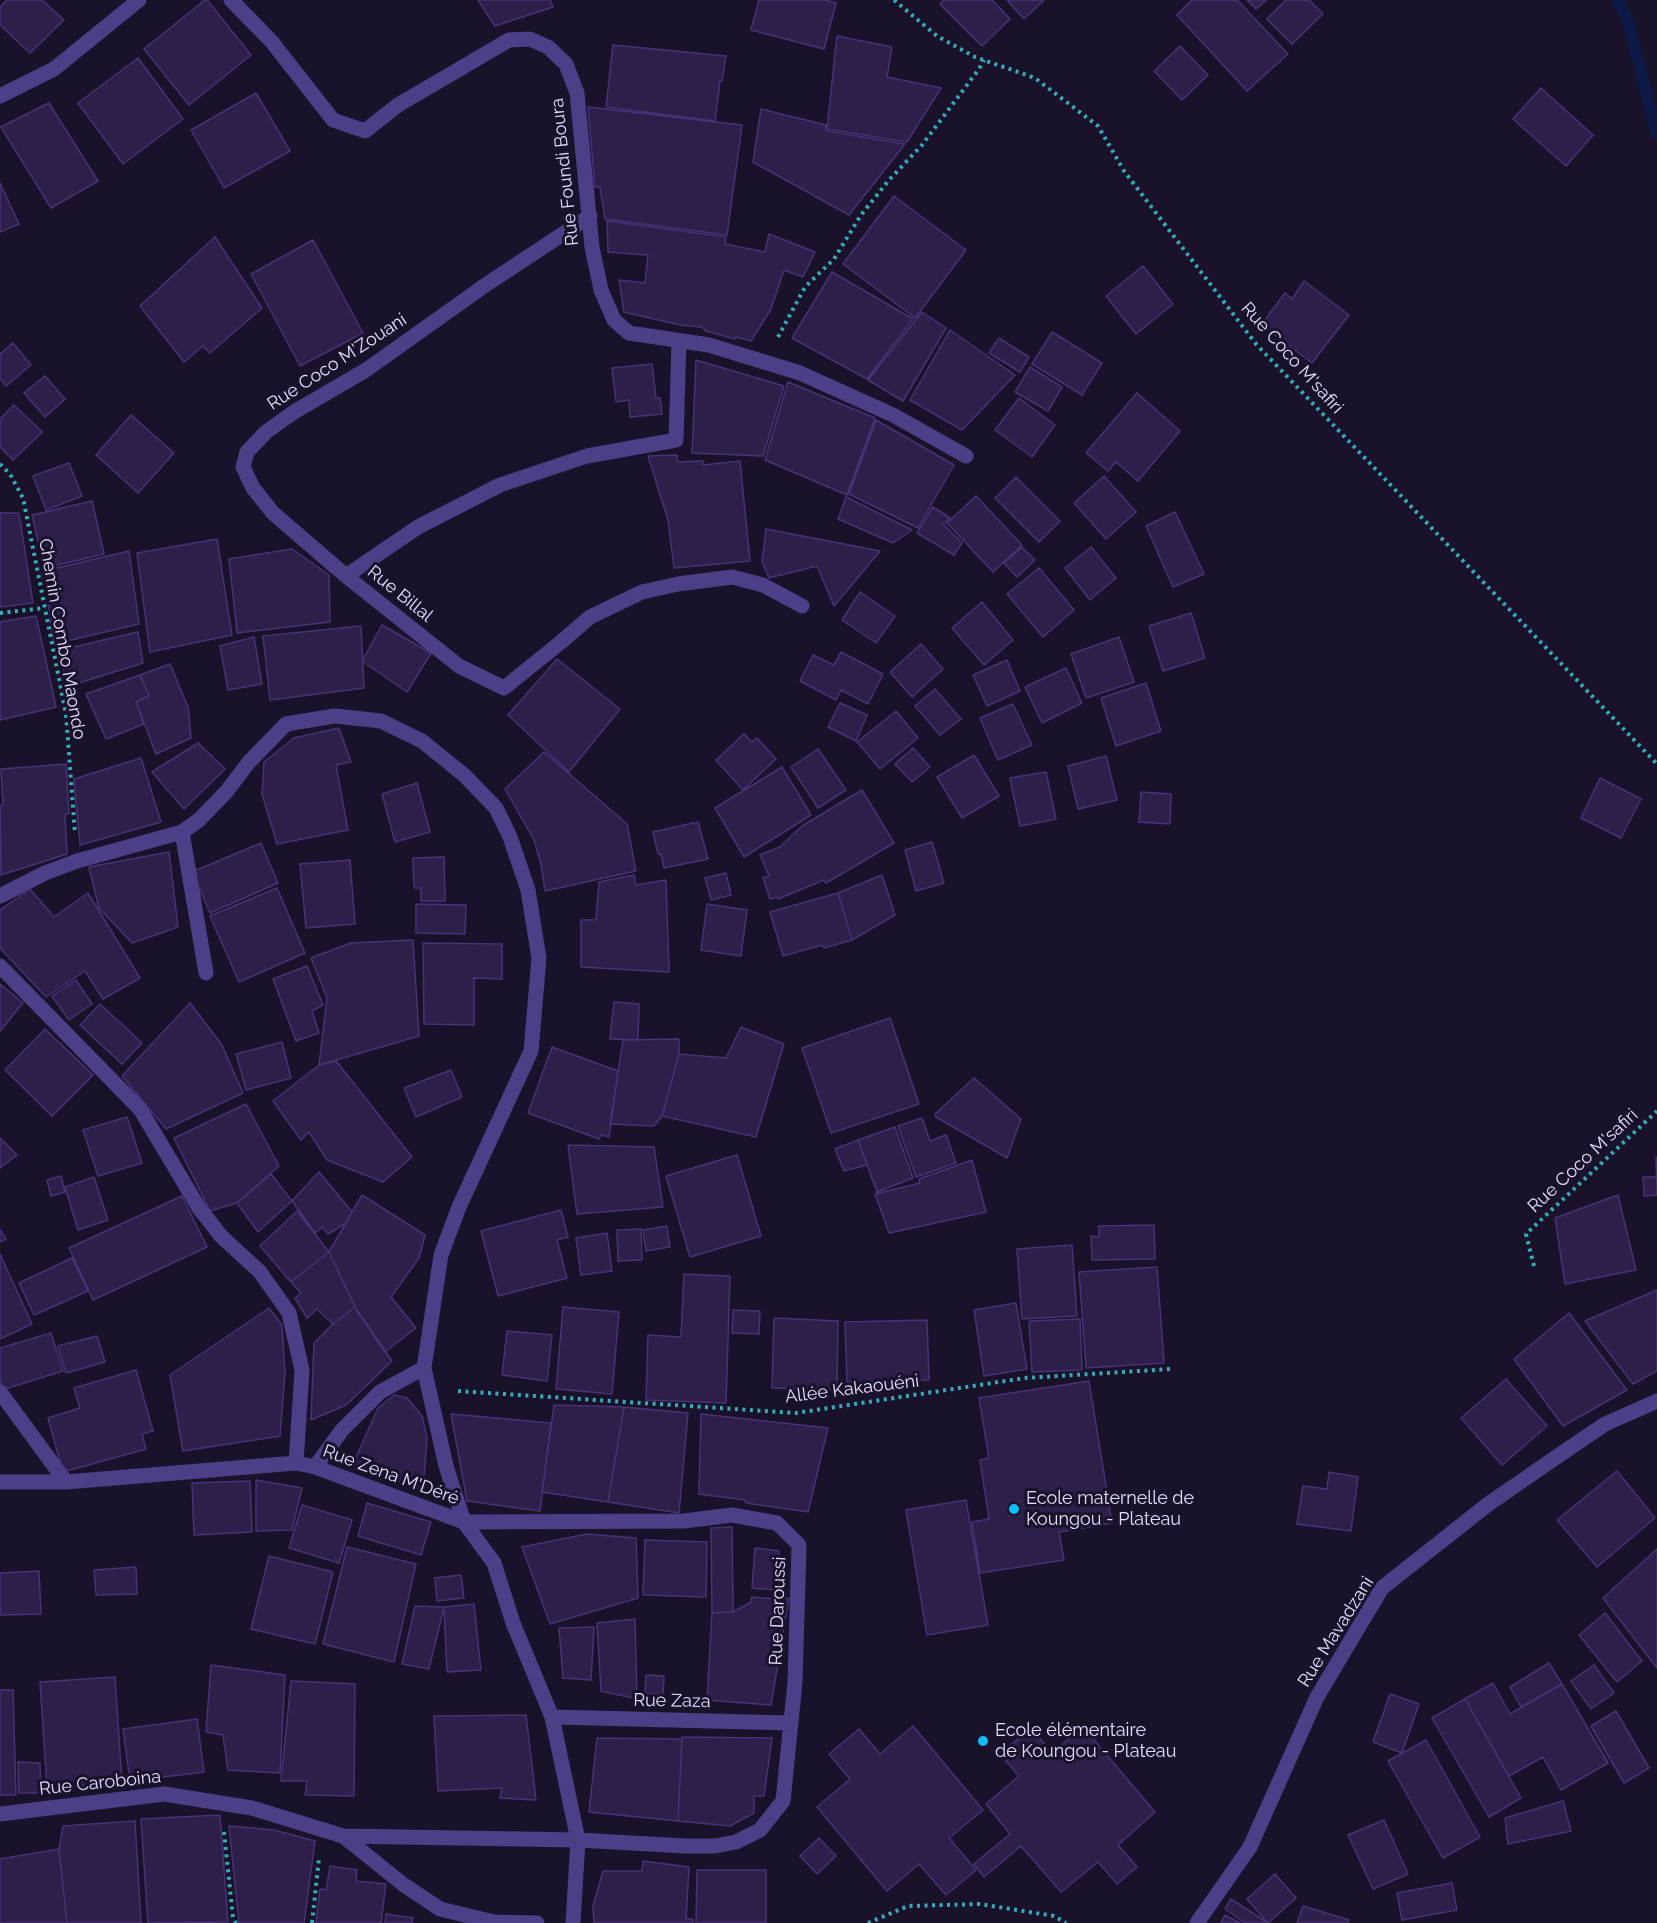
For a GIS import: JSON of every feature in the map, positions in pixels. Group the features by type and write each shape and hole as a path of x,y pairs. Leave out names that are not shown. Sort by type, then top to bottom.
{"street":[{"path":"0,96 54,69 139,0"},
{"name":"Rue Foundi Boura","path":"231,0 272,42 333,120 365,131 398,105 508,40 530,39 548,46 566,64 577,93 592,247 601,290 614,320 629,333 709,345 800,373 893,415 966,456"},
{"name":"Rue Coco M'Zouani","path":"346,576 273,513 253,488 243,467 247,452 266,432 294,412 366,370 484,286 590,216"},
{"name":"Rue Billal","path":"679,341 676,440 587,456 500,484 418,527 346,576 459,666 504,688 590,617 642,592 678,584 732,577 763,585 802,606"},
{"path":"0,896 45,873 77,861 182,832 200,820 227,791 249,762 286,724 335,716 381,721 422,741 464,775 496,808 510,837 528,890 539,958 531,1051 459,1207 441,1255 424,1368 446,1466 464,1522"},
{"path":"182,832 206,973"},
{"path":"0,966 140,1109 199,1208 221,1236 260,1272 289,1313 302,1370 296,1463"},
{"path":"315,1467 342,1430 380,1392 424,1368"},
{"path":"0,1392 66,1482"},
{"name":"Rue Mavadzani","path":"1197,1923 1250,1847 1317,1697 1382,1588 1487,1505 1605,1424 1657,1401"},
{"name":"Rue Zena M'Déré","path":"0,1482 66,1482 296,1463 315,1467 464,1522 494,1563 513,1623 552,1717 578,1840 573,1923"},
{"name":"Rue Daroussi","path":"464,1522 684,1521 732,1515 777,1523 799,1545 795,1682 783,1801 760,1830 736,1842 685,1846 578,1840"},
{"name":"Rue Zaza","path":"552,1717 791,1723"},
{"name":"Rue Caroboina","path":"0,1814 164,1794 252,1808 343,1836 578,1840"},
{"name":"Rue Caroboina","path":"343,1836 404,1885 440,1909 494,1922 537,1923"}],"path":[{"name":"Rue Coco M'safiri","path":"894,0 937,36 984,60 1035,78 1098,126 1124,171 1256,344 1657,764"},
{"path":"770,363 776,341 805,287 834,259 861,215 889,180 928,138 984,60"},
{"name":"Chemin Combo Maondo","path":"0,464 10,474 23,498 66,714 77,861"},
{"path":"0,613 45,608"},
{"name":"Rue Coco M'safiri","path":"1534,1266 1526,1234 1657,1111"},
{"name":"Allée Kakaouéni","path":"429,1389 796,1413 1025,1378 1171,1369"},
{"path":"220,1802 233,1918 236,1923"},
{"path":"312,1923 323,1830"},
{"path":"868,1923 908,1906 980,1904 1054,1916 1066,1923"}],"building":[{"path":"7,0 42,0 64,20 30,53 0,25 0,7"},
{"path":"205,0 251,55 189,105 144,49"},
{"path":"478,0 550,0 553,7 495,26"},
{"path":"759,0 825,0 836,3 824,49 751,30"},
{"path":"944,0 992,0 1010,19 982,46 940,4"},
{"path":"1007,0 1044,0 1024,19"},
{"path":"1192,0 1237,0 1288,54 1247,91 1177,15"},
{"path":"1247,0 1266,0 1256,9"},
{"path":"1286,0 1309,0 1323,14 1292,44 1267,19"},
{"path":"837,36 892,47 887,77 941,88 907,142 827,129"},
{"path":"613,45 726,56 715,121 606,107"},
{"path":"1180,46 1208,75 1182,100 1154,71"},
{"path":"138,58 183,119 123,164 78,103"},
{"path":"1541,88 1593,135 1566,166 1513,119"},
{"path":"256,93 290,151 224,188 191,130"},
{"path":"49,103 98,181 51,208 1,127"},
{"path":"588,107 742,125 727,235 605,219 600,187 595,187"},
{"path":"761,109 826,125 826,131 905,144 849,215 753,162"},
{"path":"0,183 19,224 0,232"},
{"path":"894,196 966,250 915,318 843,264"},
{"path":"607,221 726,237 725,244 765,252 769,234 815,252 803,277 784,270 771,309 751,341 736,337 735,339 706,331 702,327 680,325 624,312 619,280 645,283 648,255 608,252"},
{"path":"215,237 262,308 210,353 203,346 184,362 140,306"},
{"path":"313,240 363,333 300,366 251,274"},
{"path":"1143,266 1173,304 1136,334 1106,296"},
{"path":"832,272 913,319 867,379 792,338"},
{"path":"1304,281 1349,315 1312,363 1261,325 1285,293 1292,299"},
{"path":"922,312 946,328 903,401 868,380"},
{"path":"950,330 1015,375 962,430 910,400"},
{"path":"1052,332 1102,363 1082,395 1032,364"},
{"path":"999,338 1029,357 1020,372 989,353"},
{"path":"13,343 31,365 6,386 0,378 0,354"},
{"path":"696,360 784,386 763,456 692,453"},
{"path":"652,364 656,398 660,398 662,414 630,417 629,400 616,402 612,368"},
{"path":"1030,367 1062,387 1048,411 1015,392"},
{"path":"45,376 65,399 45,417 24,393"},
{"path":"788,382 875,418 847,495 765,460"},
{"path":"1137,393 1180,431 1138,481 1116,462 1108,471 1086,453"},
{"path":"1019,398 1055,425 1032,457 995,430"},
{"path":"14,405 42,432 13,460 0,447 0,419"},
{"path":"131,415 174,453 138,493 96,455"},
{"path":"876,420 954,465 918,528 849,494"},
{"path":"677,455 678,462 703,461 703,465 740,461 750,561 674,568 668,520 648,456"},
{"path":"69,463 82,496 46,510 33,476"},
{"path":"1104,476 1136,512 1106,539 1074,503"},
{"path":"1016,477 1060,521 1039,542 995,498"},
{"path":"976,496 1022,545 993,572 947,523"},
{"path":"846,497 912,530 893,543 838,519"},
{"path":"92,501 104,554 44,568 32,515"},
{"path":"933,507 950,518 943,524 962,543 954,555 917,533"},
{"path":"1175,512 1204,574 1173,587 1146,526"},
{"path":"0,513 19,513 33,603 0,607"},
{"path":"766,529 880,551 834,606 817,566 769,578 762,561"},
{"path":"217,539 232,635 150,652 137,553"},
{"path":"1022,547 1035,560 1017,577 1004,563"},
{"path":"1091,547 1116,578 1090,600 1065,568"},
{"path":"292,549 329,575 330,622 237,633 229,559"},
{"path":"129,551 139,624 54,644 44,571"},
{"path":"1039,568 1074,610 1043,637 1007,594"},
{"path":"860,592 895,616 876,643 842,620"},
{"path":"982,602 1013,640 984,665 952,628"},
{"path":"1191,613 1205,658 1163,671 1149,626"},
{"path":"36,616 56,707 0,720 0,622"},
{"path":"382,625 431,653 407,692 362,661"},
{"path":"361,626 364,688 270,700 263,636"},
{"path":"138,632 143,663 66,687 61,650"},
{"path":"254,637 262,684 228,690 220,646"},
{"path":"1119,637 1134,682 1086,698 1071,654"},
{"path":"921,644 943,669 912,697 890,672"},
{"path":"841,652 883,674 868,704 841,690 836,700 800,681 813,655 834,665"},
{"path":"557,659 620,709 569,772 508,715"},
{"path":"1007,660 1020,691 987,706 973,675"},
{"path":"170,664 188,707 191,738 156,754 136,702 149,696 140,675"},
{"path":"1066,668 1082,703 1042,723 1025,687"},
{"path":"140,675 149,696 136,702 144,724 106,739 86,694"},
{"path":"1146,683 1161,731 1116,746 1101,698"},
{"path":"935,689 961,719 940,735 915,706"},
{"path":"840,703 867,715 856,741 828,727"},
{"path":"1013,704 1032,745 998,760 980,718"},
{"path":"896,711 918,738 880,769 857,742"},
{"path":"339,728 351,762 336,765 348,830 277,844 262,794 264,762 294,738"},
{"path":"744,734 752,742 757,738 776,759 743,790 716,760"},
{"path":"198,743 225,769 184,809 152,772"},
{"path":"913,748 930,767 912,782 895,764"},
{"path":"818,749 846,790 818,808 791,767"},
{"path":"544,752 627,824 636,871 545,891 534,840 505,789"},
{"path":"974,755 999,796 962,818 937,777"},
{"path":"1106,756 1117,800 1078,809 1068,766"},
{"path":"141,758 161,822 80,845 74,779"},
{"path":"66,764 69,813 65,815 67,854 1,875 0,806 3,805 1,769"},
{"path":"782,767 811,815 744,857 715,808"},
{"path":"1046,772 1056,819 1020,826 1010,778"},
{"path":"1600,778 1641,799 1621,838 1581,818"},
{"path":"417,783 430,832 395,842 382,794"},
{"path":"862,790 894,843 826,883 824,880 778,899 777,897 770,899 763,878 769,876 760,855 780,847 802,826"},
{"path":"1141,792 1171,794 1170,824 1139,822"},
{"path":"698,822 708,859 664,868 653,832"},
{"path":"932,842 944,883 916,891 905,850"},
{"path":"261,843 278,883 210,913 192,872"},
{"path":"169,852 178,927 132,943 99,908 89,867"},
{"path":"444,857 445,901 421,901 421,888 414,888 413,858"},
{"path":"350,860 355,924 306,928 300,864"},
{"path":"726,873 731,895 711,900 705,878"},
{"path":"634,875 636,885 666,880 669,972 581,967 581,920 596,920 599,882"},
{"path":"882,875 895,915 852,940 838,893"},
{"path":"277,888 305,953 239,982 210,916"},
{"path":"30,889 54,917 88,893 140,978 103,999 85,971 46,997 0,948 0,910"},
{"path":"838,893 852,940 824,948 822,945 783,956 770,912"},
{"path":"416,904 466,905 465,934 416,933"},
{"path":"707,904 747,910 741,956 701,950"},
{"path":"413,940 419,1036 319,1065 327,998 311,958 351,943"},
{"path":"423,943 502,944 502,979 474,978 474,1025 424,1024"},
{"path":"307,966 323,1005 312,1011 319,1033 296,1041 273,979"},
{"path":"76,980 92,1004 69,1020 52,996"},
{"path":"0,984 23,1003 0,1031"},
{"path":"614,1002 639,1004 638,1040 610,1039"},
{"path":"190,1003 222,1045 243,1093 166,1129 122,1076"},
{"path":"100,1004 142,1043 122,1064 80,1025"},
{"path":"890,1018 919,1104 831,1133 802,1048"},
{"path":"741,1027 784,1044 756,1137 662,1116 679,1054 726,1058"},
{"path":"45,1029 93,1075 52,1116 5,1070"},
{"path":"679,1039 679,1054 662,1116 654,1126 610,1124 623,1040"},
{"path":"282,1042 291,1078 246,1090 236,1054"},
{"path":"552,1047 618,1071 609,1137 601,1135 599,1139 528,1113"},
{"path":"336,1061 412,1157 383,1182 327,1160 309,1132 301,1140 273,1101 319,1065"},
{"path":"451,1070 462,1097 416,1117 404,1088"},
{"path":"974,1078 1021,1119 1007,1158 936,1117 935,1114"},
{"path":"246,1104 279,1166 237,1203 210,1211 174,1138"},
{"path":"127,1117 142,1163 98,1176 83,1130"},
{"path":"922,1118 930,1141 946,1135 956,1163 916,1177 898,1126"},
{"path":"895,1127 913,1178 877,1192 858,1140"},
{"path":"0,1138 17,1155 0,1168"},
{"path":"858,1140 867,1165 844,1171 835,1149"},
{"path":"568,1145 654,1147 663,1207 577,1214"},
{"path":"737,1155 761,1236 690,1257 666,1176"},
{"path":"972,1160 986,1212 889,1233 875,1194 920,1183 919,1179"},
{"path":"319,1172 352,1212 346,1223 328,1234 322,1227 315,1233 292,1201"},
{"path":"271,1174 292,1201 258,1232 237,1203"},
{"path":"61,1176 65,1192 51,1196 47,1180"},
{"path":"94,1177 108,1220 78,1230 65,1187"},
{"path":"1643,1177 1657,1177 1657,1195 1644,1196"},
{"path":"362,1195 425,1235 419,1258 391,1297 416,1328 385,1352 357,1311 329,1252"},
{"path":"1618,1195 1636,1270 1565,1284 1555,1218"},
{"path":"182,1196 207,1247 93,1300 69,1248"},
{"path":"561,1210 568,1237 557,1240 567,1278 498,1296 481,1231"},
{"path":"297,1211 329,1252 291,1282 260,1246"},
{"path":"1154,1225 1155,1259 1092,1260 1091,1236 1099,1237 1099,1226"},
{"path":"667,1226 670,1247 646,1251 643,1230"},
{"path":"641,1229 642,1260 618,1261 617,1230"},
{"path":"0,1230 6,1239 0,1242"},
{"path":"607,1233 612,1271 581,1275 576,1238"},
{"path":"1072,1245 1077,1316 1022,1319 1017,1249"},
{"path":"329,1252 355,1307 333,1324 317,1309 307,1318 295,1298 301,1293 291,1282"},
{"path":"0,1254 32,1324 0,1339"},
{"path":"72,1258 88,1291 34,1315 19,1283"},
{"path":"1157,1267 1164,1363 1086,1368 1079,1272"},
{"path":"684,1274 730,1276 726,1403 646,1400 648,1335 681,1337"},
{"path":"1657,1290 1657,1371 1633,1384 1585,1321"},
{"path":"1016,1303 1027,1369 984,1376 974,1310"},
{"path":"355,1307 392,1361 346,1405 311,1420 314,1343"},
{"path":"563,1307 619,1312 612,1394 556,1389"},
{"path":"269,1308 282,1325 285,1373 280,1436 183,1451 170,1375"},
{"path":"733,1310 760,1311 759,1334 732,1333"},
{"path":"1569,1313 1627,1390 1563,1426 1514,1359"},
{"path":"774,1318 838,1321 837,1390 772,1388"},
{"path":"1080,1319 1082,1370 1032,1372 1029,1321"},
{"path":"927,1320 929,1380 847,1382 845,1322"},
{"path":"507,1331 552,1335 547,1381 502,1375"},
{"path":"51,1333 63,1371 2,1390 0,1348"},
{"path":"97,1336 105,1362 66,1373 58,1346"},
{"path":"136,1370 153,1431 142,1434 146,1449 63,1472 48,1418 80,1408 74,1388"},
{"path":"1506,1379 1547,1426 1502,1465 1461,1418"},
{"path":"1089,1381 1112,1523 1059,1532 1064,1560 980,1573 972,1522 989,1519 980,1460 989,1458 979,1398"},
{"path":"394,1395 407,1398 422,1416 427,1438 423,1490 353,1464 378,1408"},
{"path":"554,1405 624,1407 608,1502 542,1492"},
{"path":"624,1407 688,1413 679,1513 608,1502"},
{"path":"451,1414 551,1423 540,1511 467,1501"},
{"path":"701,1414 828,1428 808,1512 699,1494"},
{"path":"1617,1471 1655,1518 1597,1567 1557,1520"},
{"path":"1329,1472 1358,1477 1351,1531 1297,1524 1303,1486 1327,1489"},
{"path":"256,1480 302,1488 292,1530 256,1531"},
{"path":"250,1481 252,1532 194,1535 192,1483"},
{"path":"966,1500 988,1625 927,1635 906,1510"},
{"path":"367,1503 431,1522 421,1555 358,1536"},
{"path":"302,1505 352,1520 339,1563 289,1548"},
{"path":"732,1527 733,1612 712,1613 711,1528"},
{"path":"587,1534 636,1538 638,1598 550,1624 522,1547"},
{"path":"645,1540 707,1542 706,1597 643,1595"},
{"path":"347,1547 416,1564 394,1662 323,1644"},
{"path":"755,1548 779,1551 776,1590 752,1588"},
{"path":"1657,1549 1657,1668 1603,1598"},
{"path":"269,1556 333,1572 315,1644 251,1629"},
{"path":"136,1567 137,1594 96,1595 94,1570"},
{"path":"39,1571 41,1614 0,1615 0,1573"},
{"path":"461,1575 464,1598 437,1601 435,1578"},
{"path":"752,1597 789,1598 771,1705 707,1700 712,1613 733,1612 751,1602"},
{"path":"474,1604 481,1670 447,1672 444,1607"},
{"path":"415,1606 444,1607 429,1669 402,1664"},
{"path":"1605,1613 1642,1661 1617,1682 1579,1635"},
{"path":"635,1619 637,1699 601,1691 597,1623"},
{"path":"594,1627 591,1680 563,1678 559,1628"},
{"path":"1549,1663 1562,1684 1521,1707 1510,1687"},
{"path":"211,1665 285,1675 280,1773 228,1770 223,1735 206,1732"},
{"path":"1594,1665 1614,1693 1591,1709 1571,1681"},
{"path":"646,1675 664,1676 663,1695 645,1693"},
{"path":"115,1677 122,1783 47,1787 40,1682"},
{"path":"291,1681 355,1684 354,1796 305,1795 307,1781 281,1781"},
{"path":"1493,1683 1510,1714 1562,1684 1608,1763 1561,1790 1543,1757 1509,1776 1465,1699"},
{"path":"0,1690 13,1690 16,1795 0,1795"},
{"path":"1390,1694 1419,1704 1402,1753 1373,1742"},
{"path":"1465,1699 1521,1798 1489,1817 1432,1718"},
{"path":"1616,1711 1649,1768 1624,1783 1591,1726"},
{"path":"526,1715 536,1800 500,1798 502,1788 438,1791 434,1716"},
{"path":"197,1719 204,1772 130,1781 123,1729"},
{"path":"913,1726 983,1810 949,1838 976,1870 946,1895 919,1864 887,1891 817,1807 850,1779 829,1754 859,1729 880,1754"},
{"path":"1083,1727 1155,1812 1118,1845 1137,1867 1117,1884 1098,1862 1061,1892 1021,1846 984,1877 974,1864 1010,1834 986,1804 1019,1776 1000,1754 1031,1728 1052,1753"},
{"path":"682,1737 772,1738 764,1796 754,1796 754,1813 730,1826 678,1821"},
{"path":"597,1738 682,1739 678,1821 589,1812"},
{"path":"1426,1740 1480,1837 1443,1858 1388,1761"},
{"path":"18,1762 40,1763 41,1793 19,1793"},
{"path":"1563,1801 1571,1831 1508,1844 1505,1818"},
{"path":"220,1815 228,1922 148,1923 141,1819"},
{"path":"1384,1820 1408,1874 1373,1889 1348,1835"},
{"path":"135,1821 141,1923 67,1923 59,1849 63,1826"},
{"path":"229,1826 274,1830 315,1841 304,1923 239,1923"},
{"path":"819,1838 836,1856 817,1874 800,1856"},
{"path":"59,1849 67,1923 0,1923 0,1859"},
{"path":"643,1861 689,1867 686,1919 693,1919 693,1923 594,1923 593,1906 603,1871 642,1871"},
{"path":"330,1866 357,1870 356,1881 386,1884 381,1923 316,1923 320,1889 326,1890"},
{"path":"697,1870 766,1870 766,1923 696,1923"},
{"path":"1275,1874 1296,1898 1268,1923 1247,1899"},
{"path":"1452,1883 1457,1910 1402,1920 1397,1893"},
{"path":"1231,1899 1268,1923 1245,1923 1225,1909"},
{"path":"1303,1906 1349,1920 1348,1923 1297,1923"},
{"path":"386,1914 413,1918 412,1923 385,1923"},
{"path":"1225,1915 1240,1923 1221,1923"}],"waterway":[{"path":"1618,0 1628,21 1657,134"}],"place":[{"name":"Ecole maternelle de Koungou - Plateau","path":"1014,1509"},
{"name":"Ecole élémentaire de Koungou - Plateau","path":"983,1741"}]}
